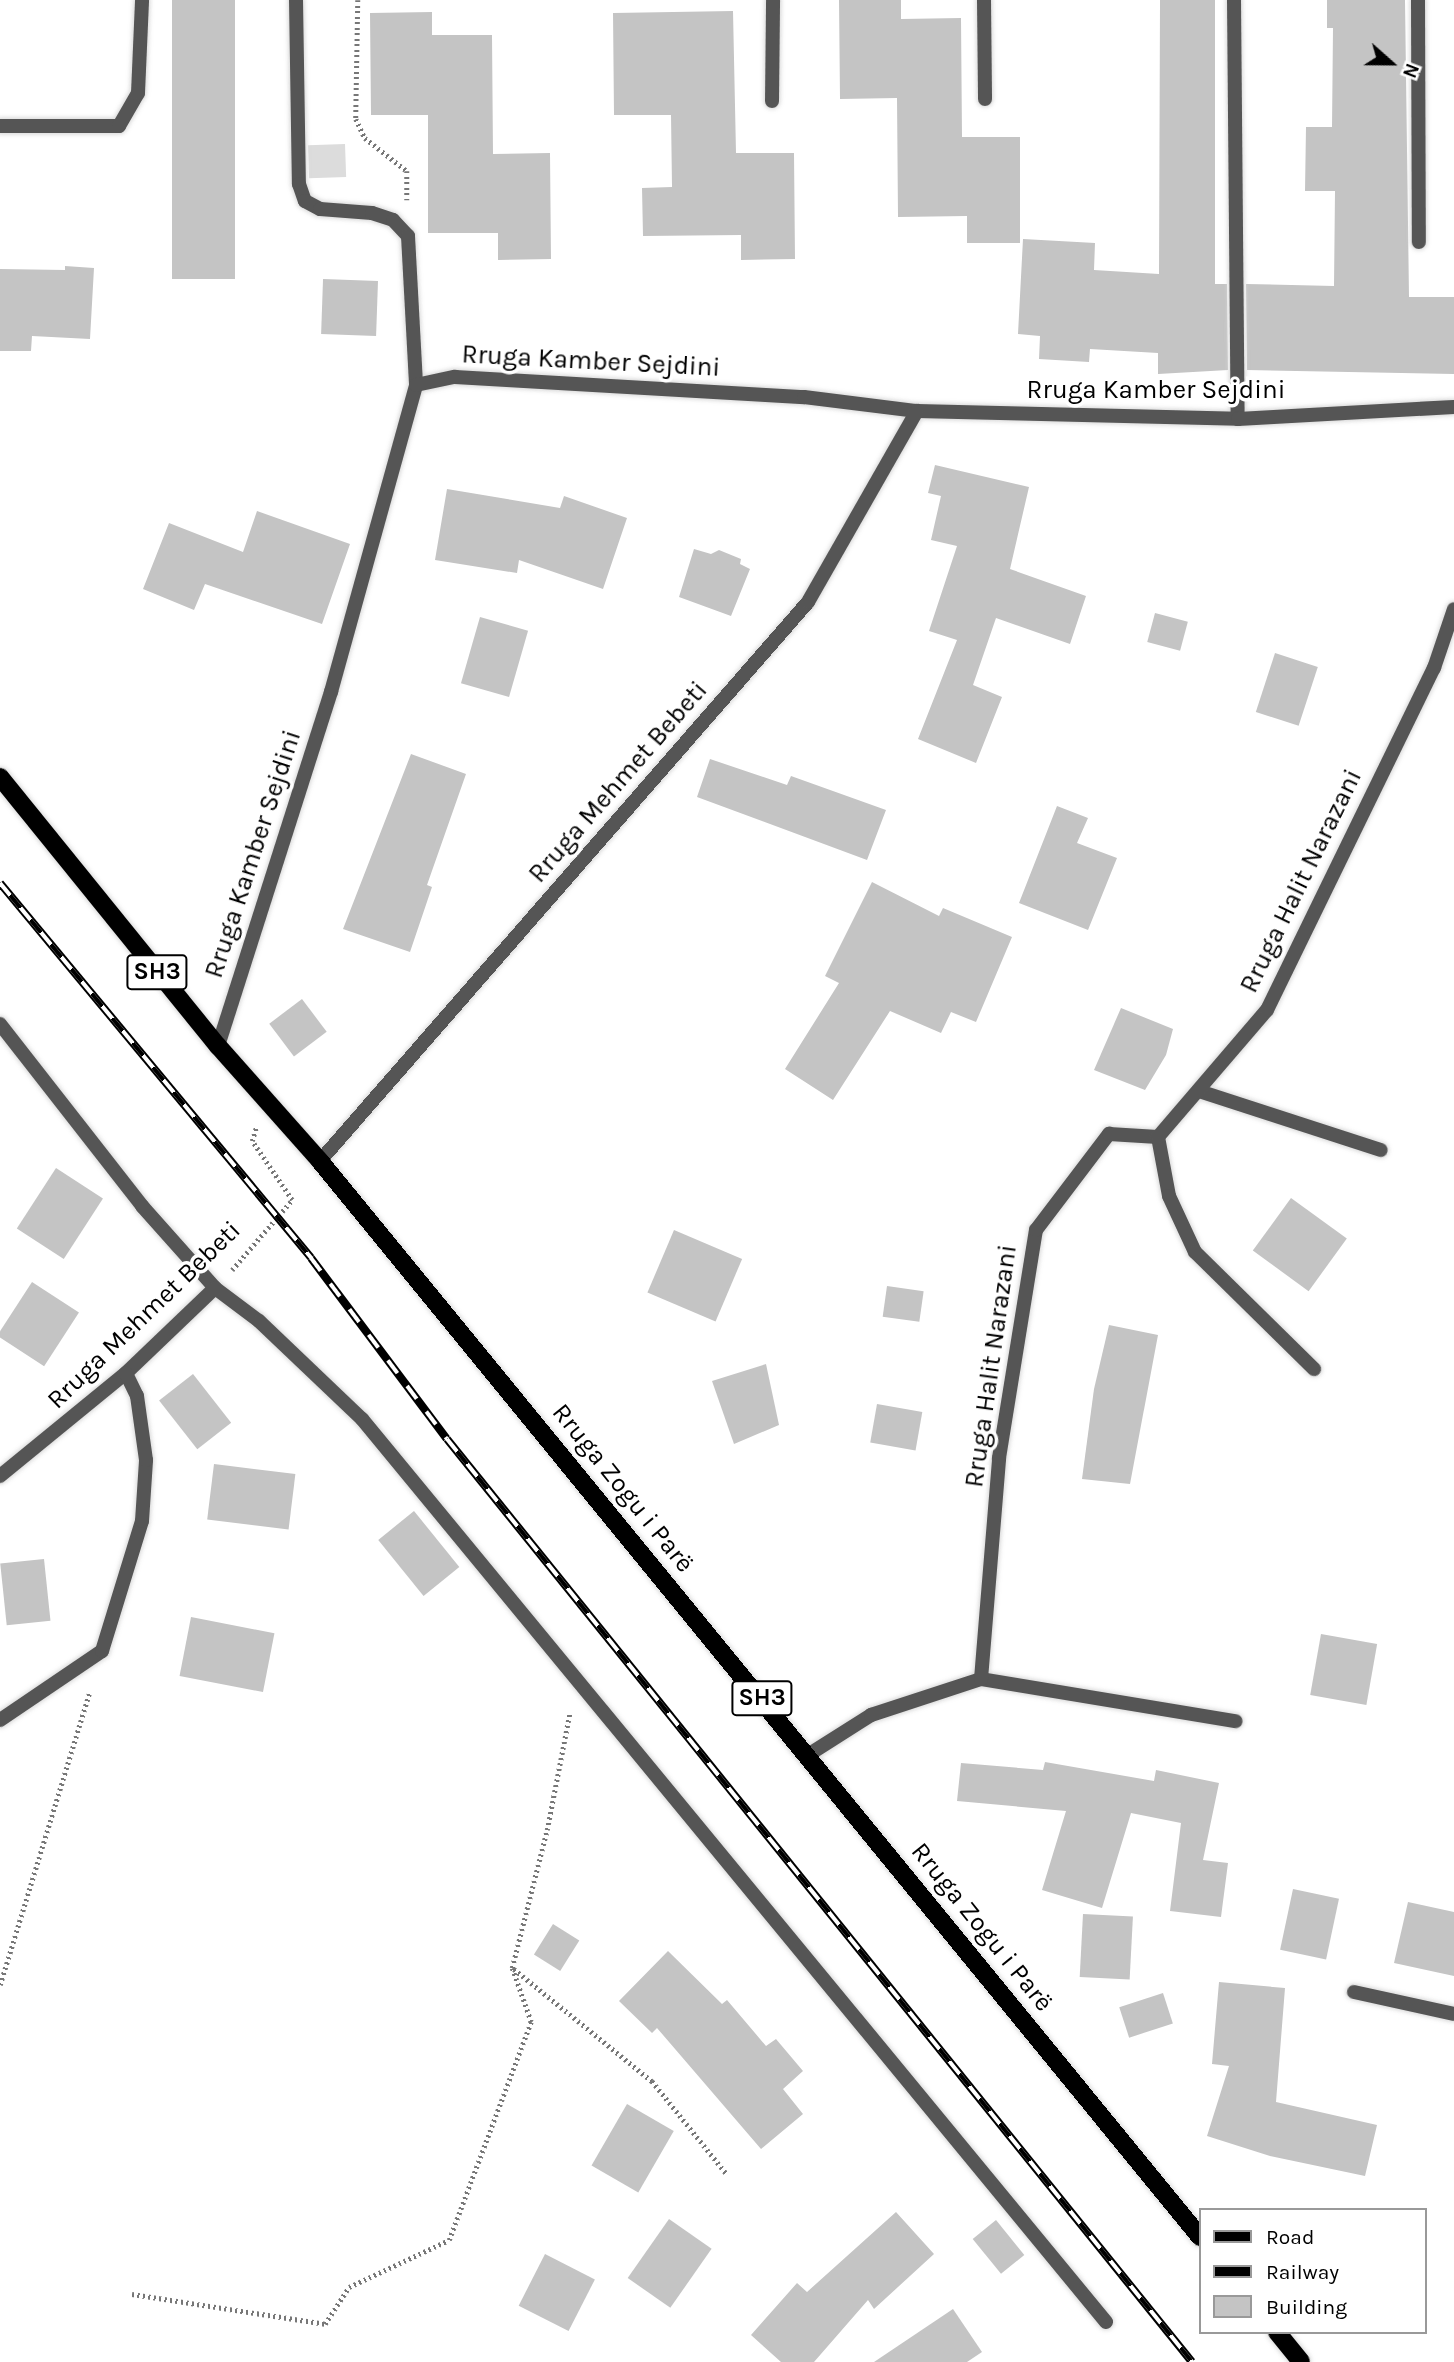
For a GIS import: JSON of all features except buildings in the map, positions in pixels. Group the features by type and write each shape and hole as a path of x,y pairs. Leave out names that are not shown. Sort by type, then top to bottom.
{"main road":[{"name":"Rruga Zogu i Parë","path":"0,777 218,1046 320,1161 1198,2235"},
{"path":"1279,2334 1301,2362"}],"street":[{"path":"0,126 119,126 138,93 142,0"},
{"path":"296,0 299,184 305,201 320,209 372,213 393,220 408,236 416,385"},
{"path":"772,0 772,101"},
{"path":"984,0 985,99"},
{"path":"1234,0 1238,419"},
{"path":"1418,0 1419,242"},
{"name":"Rruga Kamber Sejdini","path":"218,1046 331,692 416,385 455,377 804,397 918,411 1238,419 1454,407"},
{"name":"Rruga Mehmet Bebeti","path":"320,1161 808,602 918,411"},
{"name":"Rruga Halit Narazani","path":"981,1679 999,1458 1035,1230 1109,1135 1158,1137 1267,1010 1434,668 1454,609"},
{"path":"0,1024 142,1206 215,1288 259,1321 362,1419 1106,2322"},
{"path":"1199,1091 1381,1150"},
{"path":"1158,1137 1169,1196 1195,1252 1314,1369"},
{"name":"Rruga Mehmet Bebeti","path":"2,1473 126,1373 215,1288"},
{"path":"0,1720 102,1651 142,1521 146,1460 137,1396 126,1373"},
{"path":"808,1755 871,1715 981,1679 1236,1721"},
{"path":"1354,1992 1454,2014"}],"path":[{"path":"358,0 356,119 365,138 407,171 408,236"},
{"name":"Rruga Mehmet Bebeti","path":"215,1288 292,1200 252,1141"},
{"path":"0,1985 102,1651"},
{"path":"132,2294 325,2324 349,2287 449,2240 531,2022 512,1968 547,1830 576,1681"},
{"path":"512,1968 652,2081 726,2173"}],"shaded area":[{"path":"345,144 346,177 309,178 308,145"}],"railway":[{"path":"0,883 311,1258 447,1439 1192,2362"}]}
